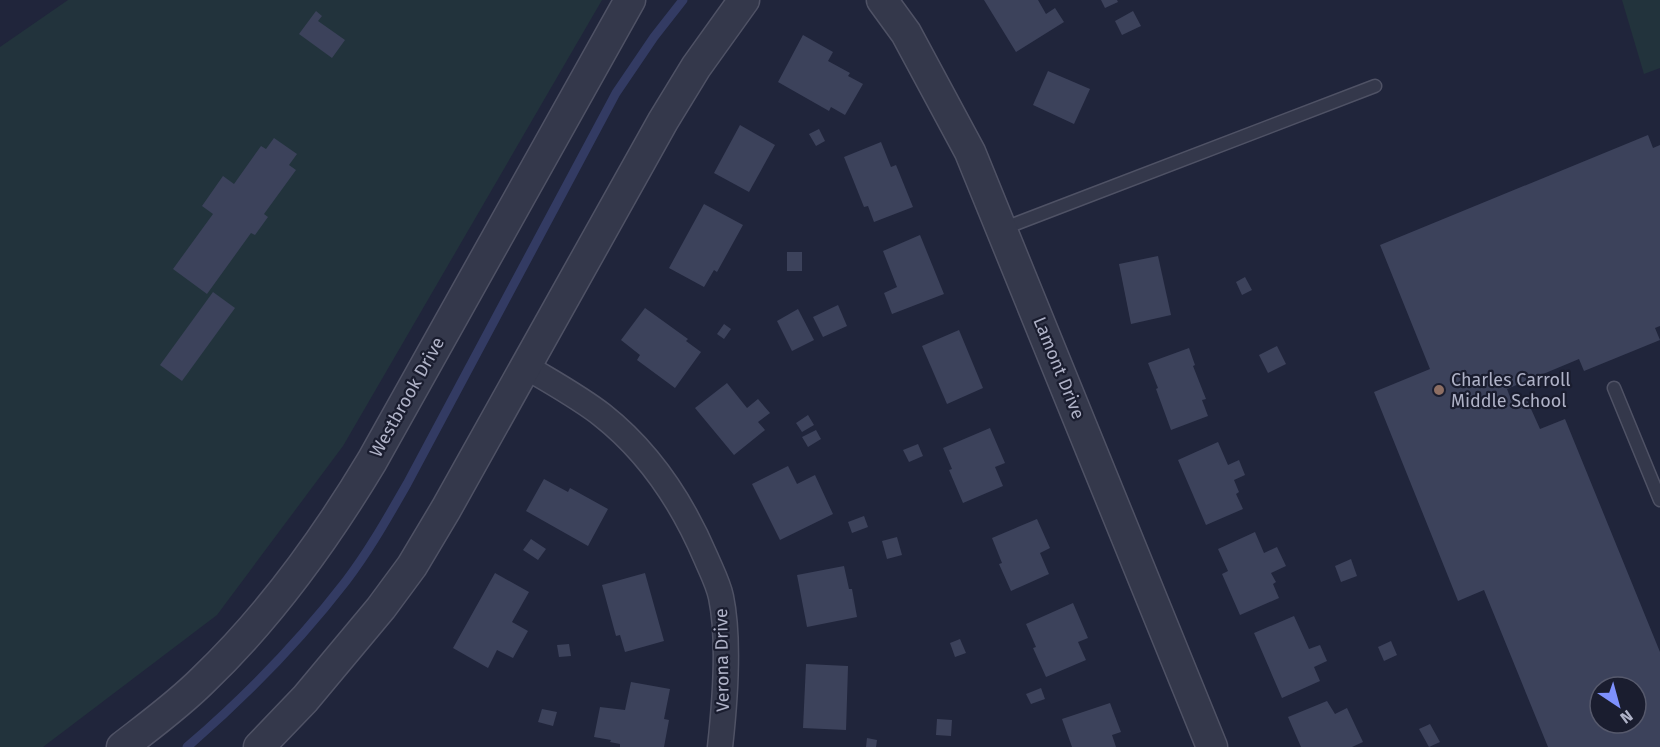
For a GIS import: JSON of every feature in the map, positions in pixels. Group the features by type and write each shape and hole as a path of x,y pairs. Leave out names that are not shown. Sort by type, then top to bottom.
{"street":[{"name":"Westbrook Drive","path":"122,747 202,682 238,645 278,599 338,518 630,0"},
{"path":"259,747 346,653 412,566 663,121 696,67 744,0"},
{"name":"Lamont Drive","path":"882,0 906,33 965,142 1212,747"},
{"name":"Verona Drive","path":"525,366 601,414 624,434 653,466 683,509 721,596 725,666 720,747"}],"lane":[{"path":"1001,229 1375,86"},
{"path":"1614,388 1660,500"}],"shaded area":[{"path":"68,0 602,0 343,446 217,615 43,747 0,747 0,47"},
{"path":"1622,0 1660,0 1660,68 1644,74"}],"building":[{"path":"984,0 1038,0 1046,14 1055,8 1064,22 1016,52"},
{"path":"1101,0 1117,0 1118,2 1105,8"},
{"path":"316,11 322,16 318,21 345,40 332,58 299,34"},
{"path":"1133,11 1141,26 1122,35 1115,21"},
{"path":"803,35 833,52 828,61 850,73 848,76 863,84 845,115 831,107 829,111 778,82"},
{"path":"1048,71 1090,89 1074,124 1033,105"},
{"path":"740,125 775,145 749,192 714,173"},
{"path":"819,129 825,141 816,146 809,134"},
{"path":"1648,135 1653,148 1660,145 1660,326 1655,328 1660,340 1584,371 1579,359 1507,389 1513,405 1527,400 1540,429 1565,419 1660,652 1660,747 1548,747 1484,590 1458,601 1374,392 1430,369 1380,245"},
{"path":"274,138 297,154 289,165 296,170 264,214 268,217 255,235 251,233 207,294 173,269 213,214 202,206 223,176 234,184 261,146 266,149"},
{"path":"881,142 891,167 896,165 913,207 874,222 868,206 864,207 844,157"},
{"path":"704,204 743,225 717,272 714,270 704,287 669,268"},
{"path":"920,235 944,294 892,314 884,293 897,287 883,251"},
{"path":"787,252 802,252 802,271 787,271"},
{"path":"1158,256 1171,315 1131,324 1119,264"},
{"path":"1245,277 1252,290 1242,295 1236,282"},
{"path":"213,292 235,308 182,381 160,365"},
{"path":"838,305 847,326 823,337 813,317"},
{"path":"645,308 688,339 686,341 701,352 675,388 637,360 640,355 621,340"},
{"path":"798,309 814,340 792,351 777,321"},
{"path":"724,324 731,329 724,339 717,334"},
{"path":"959,330 983,388 947,404 922,346"},
{"path":"1277,346 1286,364 1268,373 1259,355"},
{"path":"1189,348 1195,365 1193,366 1206,399 1202,400 1208,416 1171,430 1148,363"},
{"path":"727,383 747,408 758,399 770,413 758,422 765,430 734,455 695,408"},
{"path":"808,415 814,425 802,432 796,423"},
{"path":"990,428 1005,463 995,467 1003,486 963,503 949,470 952,469 943,448"},
{"path":"816,430 821,439 808,447 802,437"},
{"path":"1218,442 1228,465 1239,460 1245,475 1234,480 1239,492 1236,494 1243,509 1206,525 1178,460"},
{"path":"918,444 923,456 909,462 903,450"},
{"path":"788,466 797,484 815,475 833,514 780,540 752,484"},
{"path":"544,479 568,492 570,488 608,509 588,546 526,511"},
{"path":"864,516 868,527 852,533 848,522"},
{"path":"1037,519 1050,548 1040,553 1049,574 1011,591 999,564 1002,563 992,538"},
{"path":"1255,532 1264,553 1277,547 1286,566 1271,573 1276,582 1273,584 1279,598 1240,615 1222,574 1228,571 1218,549"},
{"path":"897,537 902,555 887,559 882,541"},
{"path":"531,539 546,549 538,560 523,550"},
{"path":"1351,559 1357,576 1341,582 1335,566"},
{"path":"844,566 849,589 852,589 857,617 807,627 797,575"},
{"path":"495,573 529,592 512,622 528,631 513,658 497,650 488,668 453,648"},
{"path":"645,573 664,641 625,652 620,635 616,636 602,585"},
{"path":"1073,603 1088,638 1078,642 1086,660 1046,677 1033,648 1036,647 1026,624"},
{"path":"1294,616 1309,649 1320,645 1327,661 1314,667 1320,681 1282,698 1254,633"},
{"path":"960,639 966,653 955,657 950,643"},
{"path":"1391,641 1397,655 1384,661 1378,647"},
{"path":"569,644 571,656 559,657 557,645"},
{"path":"806,664 848,666 846,730 803,728"},
{"path":"631,682 670,689 664,719 669,720 664,747 620,747 620,744 610,742 611,740 594,737 600,707 625,710"},
{"path":"1041,688 1045,699 1031,704 1026,694"},
{"path":"1327,701 1335,714 1347,708 1363,742 1352,747 1301,747 1288,717"},
{"path":"1110,703 1121,732 1112,735 1116,747 1072,747 1062,719"},
{"path":"542,709 557,712 553,726 538,722"},
{"path":"937,719 952,720 951,736 936,735"},
{"path":"1430,724 1440,742 1429,747 1419,729"},
{"path":"867,738 877,740 876,747 866,747"}],"waterway":[{"path":"187,747 230,709 290,647 328,604 363,558 407,484 616,93 654,37 683,0"}],"place":[{"name":"Charles Carroll Middle School","path":"1439,390"}]}
